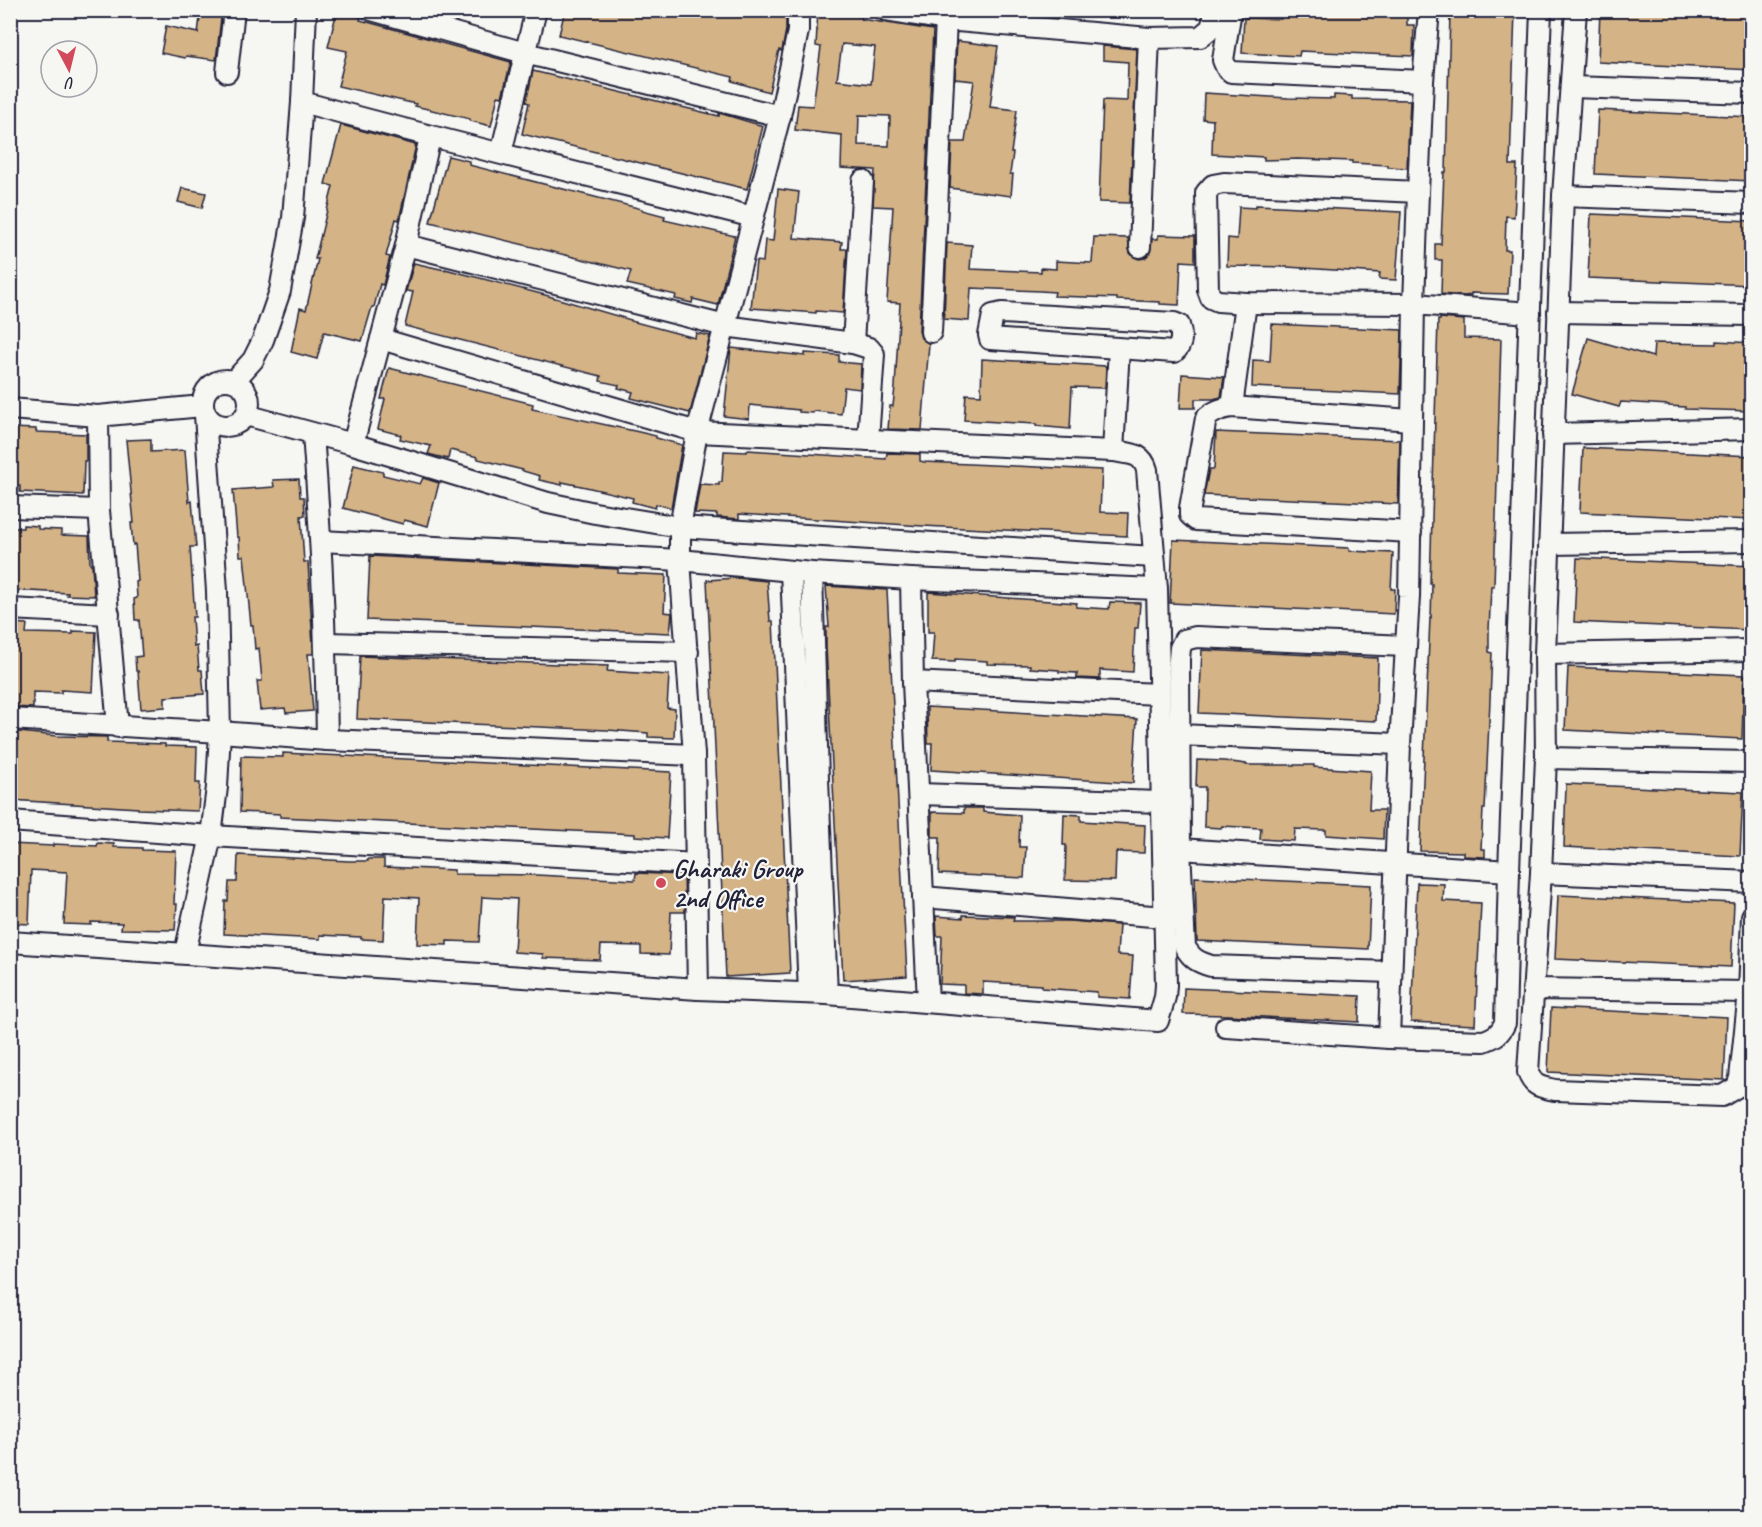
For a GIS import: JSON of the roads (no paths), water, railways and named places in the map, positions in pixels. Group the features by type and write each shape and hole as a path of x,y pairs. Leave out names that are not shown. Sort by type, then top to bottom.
{"street":[{"path":"226,72 234,10"},
{"path":"234,381 253,360 263,340 280,291 293,218 306,10"},
{"path":"372,10 525,53 780,116"},
{"path":"501,153 536,10"},
{"path":"698,988 694,755 680,560 680,527 697,432 780,116 798,31 798,14 792,10"},
{"path":"885,10 946,20 1149,38 1200,37 1211,28 1216,10"},
{"path":"1231,10 1223,60 1231,72 1423,81"},
{"path":"1389,1038 1410,532 1418,192 1429,10"},
{"path":"1226,1028 1484,1041 1501,1032 1504,1023 1541,10"},
{"path":"1576,10 1563,196 1558,312 1545,654 1546,758 1528,1072 1531,1081 1539,1087 1555,1090 1722,1096 1737,1087 1740,1078 1749,992 1752,916"},
{"path":"931,332 946,20"},
{"path":"1140,247 1149,38"},
{"path":"1571,87 1752,93"},
{"path":"302,102 430,137 753,217"},
{"path":"353,444 406,245 430,137"},
{"path":"853,343 863,181"},
{"path":"1418,192 1224,183 1213,185 1206,193 1208,290 1211,298 1218,301 1246,303 1414,304 1530,314"},
{"path":"1563,196 1752,203"},
{"path":"406,245 725,326 853,343 868,348 874,354 868,440"},
{"path":"1232,407 1246,303"},
{"path":"1558,312 1752,315"},
{"path":"1002,313 1179,325 1181,332 1178,349 1174,352 1119,349 996,340 990,339 989,335 993,315 1002,313"},
{"path":"10,942 818,994 1158,1021 1165,997 1157,589 1148,470 1145,461 1136,454 1113,451 697,432 381,339"},
{"path":"1113,451 1119,349"},
{"path":"1527,372 1556,372"},
{"path":"185,952 211,836 220,732 216,591 203,410 203,396 208,387 220,380 234,381 243,387 248,396 249,405 246,415 240,423 231,427 211,422 203,410"},
{"path":"1410,532 1196,520 1190,515 1190,508 1206,418 1220,409 1232,407 1411,420"},
{"path":"10,409 98,416 203,410"},
{"path":"246,415 353,444 548,503 680,527 1154,557"},
{"path":"98,416 99,510 118,727"},
{"path":"1553,434 1752,429"},
{"path":"313,434 326,643 327,740"},
{"path":"10,507 99,510"},
{"path":"321,541 680,560 812,573 911,579 1157,589"},
{"path":"1549,544 1752,541"},
{"path":"791,571 809,780 818,994"},
{"path":"809,780 812,573"},
{"path":"911,579 928,1002"},
{"path":"10,609 109,614"},
{"path":"1391,972 1211,966 1197,962 1190,956 1185,947 1180,849 1179,660 1180,648 1184,640 1196,637 1406,646"},
{"path":"326,643 688,652"},
{"path":"1545,654 1752,650"},
{"path":"914,682 1158,694"},
{"path":"10,719 327,740 694,755"},
{"path":"1178,735 1400,744"},
{"path":"1546,758 1752,762"},
{"path":"919,794 1160,802"},
{"path":"1511,807 1544,809"},
{"path":"10,821 211,836 696,864"},
{"path":"1180,849 1509,871"},
{"path":"1541,873 1752,882"},
{"path":"923,897 1164,917"},
{"path":"1508,920 1537,921"},
{"path":"1533,989 1749,992"}],"place":[{"name":"Gharaki Group 2nd Office","path":"661,883"}]}
